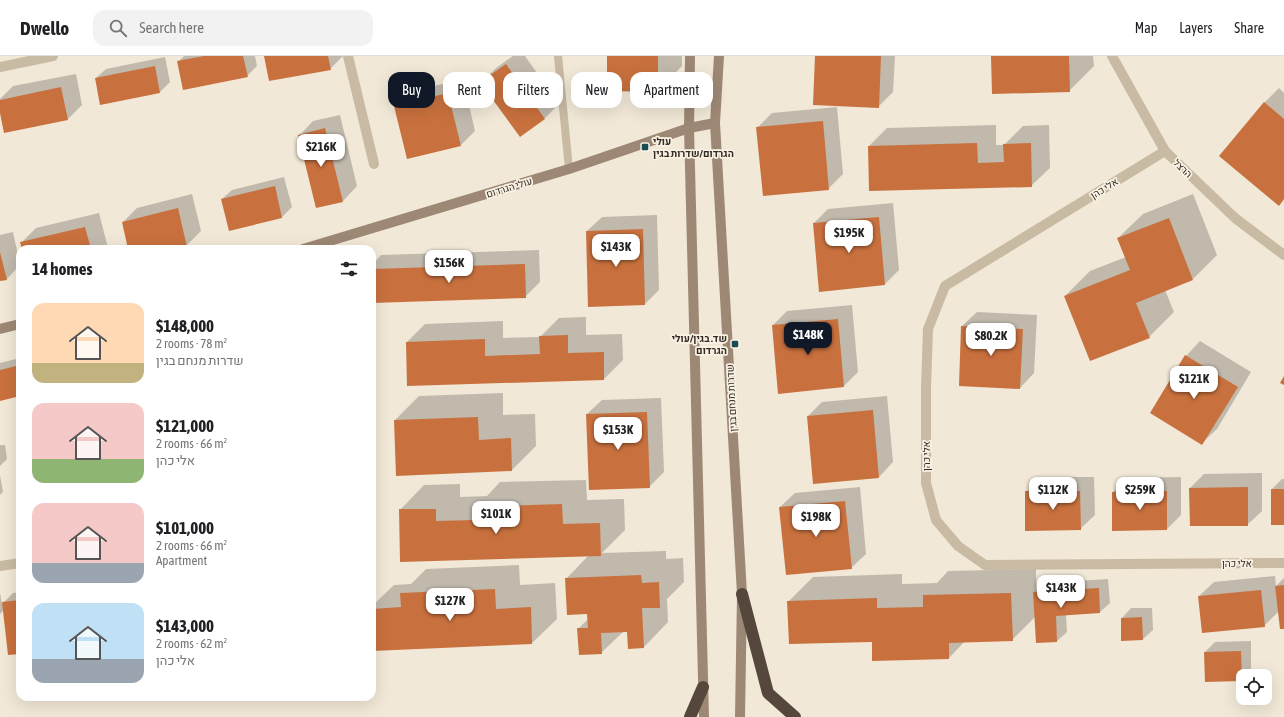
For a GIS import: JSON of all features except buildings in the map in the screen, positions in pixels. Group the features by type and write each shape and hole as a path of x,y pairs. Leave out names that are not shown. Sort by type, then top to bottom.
{"highway":[{"path":"742,594 768,693 795,717"},
{"path":"690,717 703,687"}],"street":[{"path":"0,67 53,56"},
{"path":"348,56 374,164"},
{"path":"690,56 689,128 704,717"},
{"name":"שדרות מנחם בגין","path":"719,56 715,123 742,594 740,717"},
{"name":"הרצל","path":"1112,56 1165,151 1235,218 1284,255"},
{"name":"עולי הגרדום","path":"316,245 569,170 689,128 715,123"},
{"name":"אלי כהן","path":"1165,151 945,286 928,328 926,387 926,482 936,520 958,546 985,565 1284,563"},
{"path":"0,330 16,325"},
{"path":"0,566 16,564"}],"lane":[{"path":"558,56 569,170"}],"place":[{"name":"עולי הגרדום/שדרות בגין","path":"645,147"},
{"name":"שד. בגין/עולי הגרדום","path":"735,344"}]}
